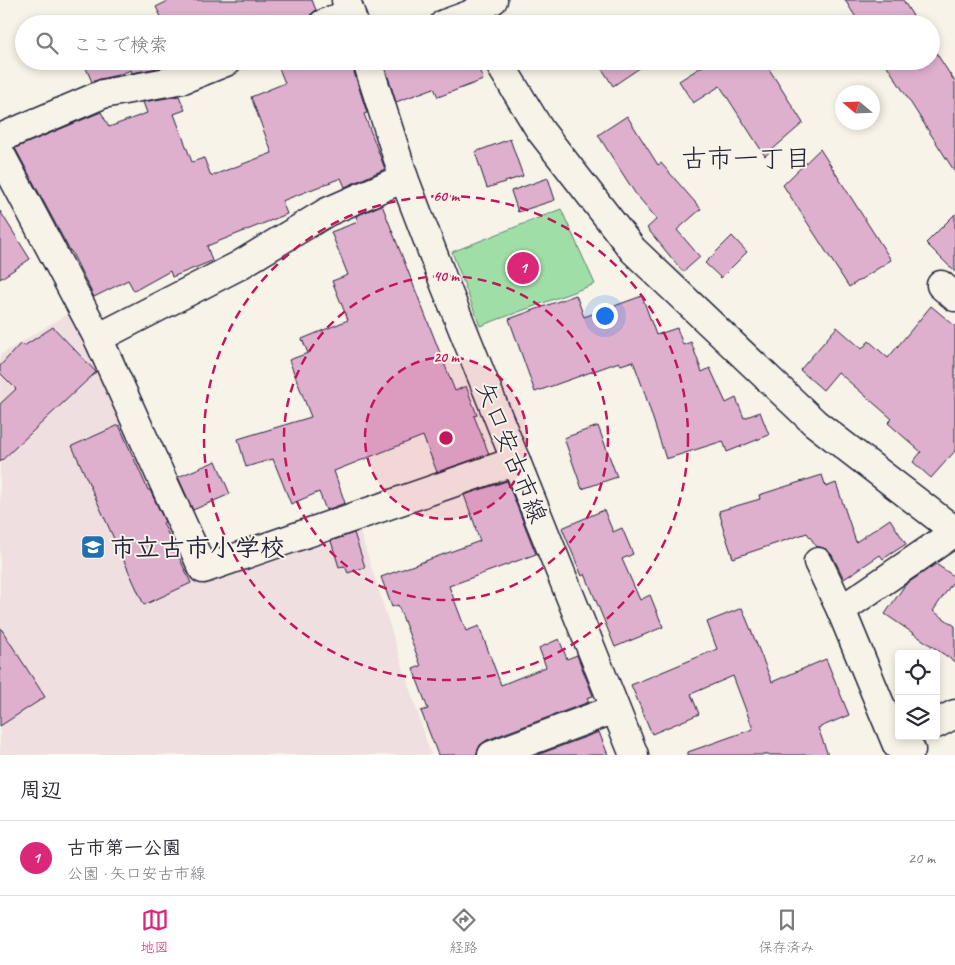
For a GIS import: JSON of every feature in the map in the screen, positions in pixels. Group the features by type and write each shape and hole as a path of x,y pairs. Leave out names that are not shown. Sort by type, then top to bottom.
{"street":[{"path":"464,15 493,0"},
{"path":"0,138 103,94 184,79 206,70"},
{"name":"矢口安古市線","path":"370,70 404,178 634,755"},
{"path":"503,70 540,130 633,250 815,423 955,532 841,610"},
{"path":"0,153 98,338 203,569 516,461"},
{"path":"98,338 238,266 327,212 404,178"},
{"path":"818,562 841,610 897,745 915,747"},
{"path":"492,755 615,709"},
{"path":"940,722 955,714"}],"shaded area":[{"name":"市立古市小学校","path":"75,309 198,575 356,519 431,755 0,755 0,355"}],"green space":[{"path":"561,209 595,284 480,326 452,252"}],"building":[{"path":"170,0 312,0 316,10 310,15 160,15 156,7"},
{"path":"845,0 903,0 912,15 854,15"},
{"path":"940,59 955,82 955,172 890,70 940,70"},
{"path":"87,70 131,70 118,75 92,82"},
{"path":"131,70 147,70 132,73"},
{"path":"280,70 353,70 367,113 364,114 385,169 345,187 341,178 282,201 287,214 207,246 212,261 172,277 170,271 134,291 128,280 94,297 15,148 101,112 109,127 147,113 143,102 179,96 185,110 174,114 192,162 204,158 211,176 272,153 251,97 285,83"},
{"path":"386,70 479,70 483,80 438,97 434,88 396,102"},
{"path":"603,70 637,70 613,86"},
{"path":"696,70 770,70 803,123 765,156 720,86 693,103 679,81"},
{"path":"627,116 658,165 661,163 701,209 677,230 700,257 683,272 647,228 657,219 635,193 598,135"},
{"path":"510,139 523,176 487,188 475,152"},
{"path":"820,149 891,260 849,287 783,185"},
{"path":"548,178 555,200 518,212 511,191"},
{"path":"382,205 455,391 466,386 477,415 474,416 489,454 437,472 423,436 334,471 345,503 326,510 319,492 291,504 273,459 246,467 238,439 311,417 289,360 308,353 302,339 348,320 332,281 348,275 331,232 358,222 356,216"},
{"path":"0,211 30,259 0,279"},
{"path":"955,214 955,272 926,243"},
{"path":"732,236 747,252 721,278 705,263"},
{"path":"576,295 584,317 642,296 656,335 677,328 683,345 691,342 702,372 710,368 726,403 736,398 744,418 760,412 769,435 727,452 723,441 666,459 633,361 621,365 619,362 535,392 509,319"},
{"path":"931,306 955,326 955,451 931,478 913,462 921,452 888,423 892,419 838,372 823,390 800,370 837,327 862,349 869,341 888,358"},
{"path":"53,327 96,372 0,462 0,404 16,389 0,373 0,366 21,343 24,346"},
{"path":"119,425 148,490 150,490 165,522 163,523 191,583 144,605 72,446"},
{"path":"598,426 617,477 582,489 564,438"},
{"path":"216,461 230,494 193,510 178,477"},
{"path":"822,475 826,487 836,483 856,542 890,519 906,544 883,559 880,555 844,579 832,555 826,549 817,547 807,533 733,558 719,511 760,499 759,495"},
{"path":"507,481 536,554 449,586 466,631 479,626 501,685 546,667 539,648 559,639 567,659 577,655 593,696 587,698 589,702 487,740 480,745 477,755 438,755 421,711 428,709 413,669 421,666 398,605 392,607 381,577 480,541 464,495"},
{"path":"604,510 613,532 622,528 633,554 622,559 640,600 650,595 663,627 615,647 585,574 582,576 562,528"},
{"path":"354,533 365,567 348,573 345,566 339,567 331,541"},
{"path":"936,564 955,577 933,611 955,626 955,662 885,614 905,585"},
{"path":"742,608 772,682 826,659 849,715 818,728 828,755 688,755 688,752 753,729 733,676 691,694 699,714 652,734 631,685 717,649 707,622"},
{"path":"0,627 45,697 0,726"},
{"path":"599,732 608,755 537,755"}],"place":[{"name":"古市第一公園","path":"523,268"},
{"name":"市立古市小学校","path":"93,547"}],"district":[{"name":"古市一丁目","path":"746,158"}]}
